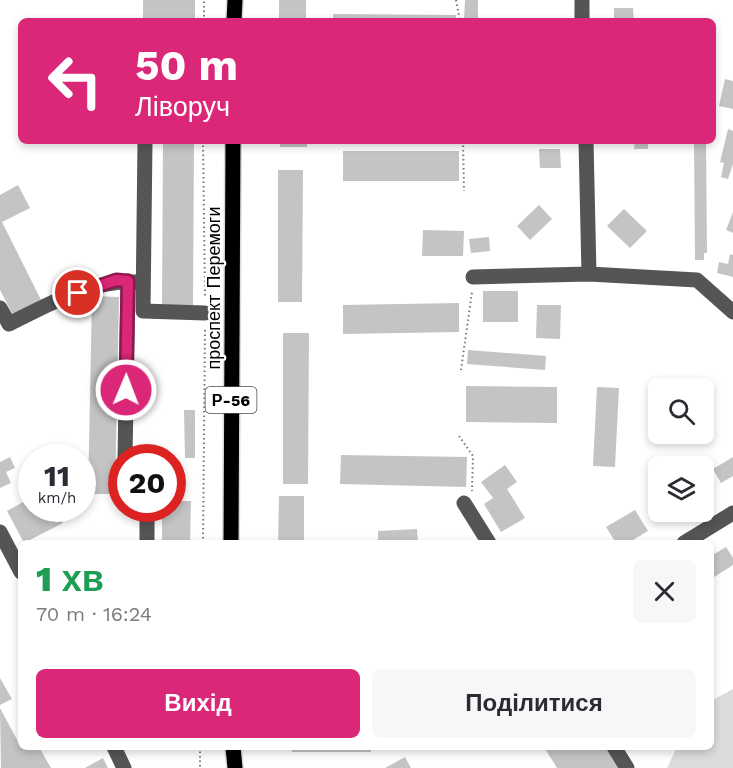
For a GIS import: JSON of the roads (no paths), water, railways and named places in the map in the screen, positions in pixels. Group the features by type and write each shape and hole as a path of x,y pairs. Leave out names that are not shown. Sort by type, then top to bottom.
{"main road":[{"path":"234,18 235,0"},
{"name":"проспект Перемоги","path":"231,540 233,144"},
{"path":"233,750 235,768"}],"street":[{"path":"582,0 582,18"},
{"path":"126,444 145,144"},
{"path":"586,144 589,274"},
{"path":"473,277 589,274 697,280 733,312"},
{"path":"0,308 9,324 57,300 116,280 136,282"},
{"path":"136,282 143,311 205,313"},
{"path":"464,503 487,540"},
{"path":"689,540 733,513"},
{"path":"147,522 147,540"},
{"path":"0,532 18,566"},
{"path":"115,750 124,768"},
{"path":"616,750 627,768"}]}
